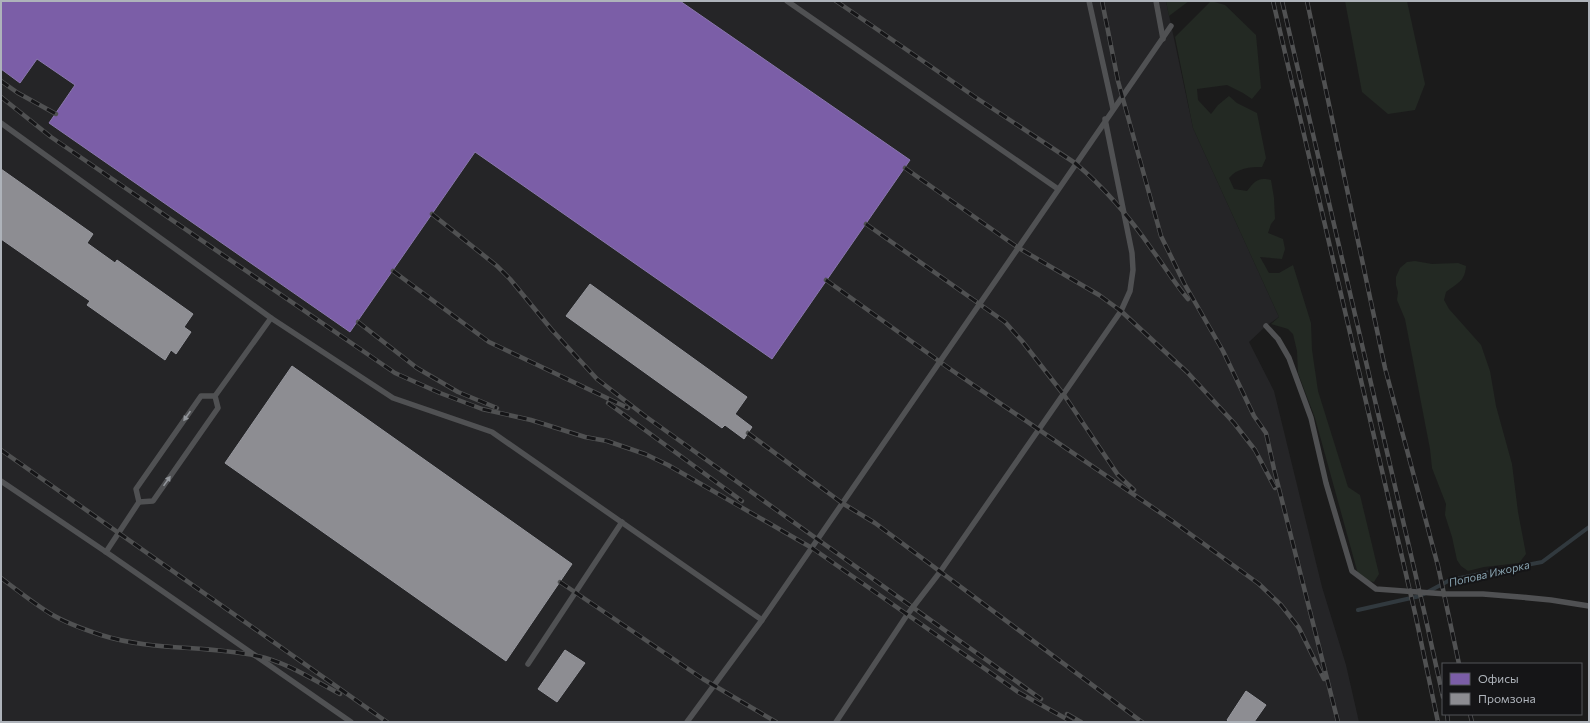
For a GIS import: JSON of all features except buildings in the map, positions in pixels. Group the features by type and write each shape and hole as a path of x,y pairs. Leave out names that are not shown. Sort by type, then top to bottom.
{"lane":[{"path":"787,1 1058,189"},
{"path":"1090,1 1112,109"},
{"path":"1156,1 1163,39"},
{"path":"687,722 762,620 1112,109 1171,26"},
{"path":"836,722 907,615 940,572 1064,395 1121,311 1130,291 1133,270 1132,253 1106,119"},
{"path":"1,123 271,318 393,398 492,432 762,620"},
{"path":"139,502 153,501 218,408 215,396 271,318"},
{"path":"1266,326 1278,339 1289,358 1311,418 1326,483 1352,571 1376,589 1446,594 1484,594 1551,600 1589,606"},
{"path":"106,552 139,502 136,489 201,396 215,396"},
{"path":"1,481 351,722"},
{"path":"528,664 622,522"}],"shaded area":[{"path":"1,1 1166,1 1193,128 1279,317 1266,326 1249,342 1274,391 1322,587 1346,665 1359,722 1,722"},
{"path":"1166,1 1189,1 1169,16"},
{"path":"1211,1 1225,5 1256,35 1261,88 1252,99 1227,85 1197,89 1198,100 1211,114 1218,105 1229,96 1237,103 1257,113 1266,158 1262,167 1240,170 1229,178 1234,189 1247,191 1257,181 1263,179 1271,180 1275,219 1271,224 1268,233 1283,239 1285,249 1282,259 1260,257 1269,273 1279,273 1293,265 1311,323 1312,350 1318,391 1348,487 1360,495 1379,574 1374,582 1368,581 1358,574 1315,418 1298,373 1297,351 1293,334 1288,329 1271,324 1279,317 1193,128 1175,37"},
{"path":"1345,1 1407,1 1425,84 1415,110 1388,114 1362,92"},
{"path":"1415,261 1432,264 1458,263 1466,266 1464,276 1457,284 1446,292 1444,300 1449,309 1481,345 1490,371 1496,406 1512,464 1518,512 1526,554 1519,563 1484,567 1468,571 1461,566 1457,560 1445,515 1446,504 1432,468 1430,449 1405,319 1397,300 1398,292 1396,277 1400,268 1407,262"}],"waterway":[{"name":"Попова Ижорка","path":"1358,610 1420,596 1450,580 1542,562 1589,527"}],"railway":[{"path":"836,1 975,97 1075,163 1107,193 1127,216 1188,299"},
{"path":"1102,1 1118,81 1161,236 1184,283 1223,351 1254,416 1266,433 1338,722"},
{"path":"1273,1 1415,613 1438,722"},
{"path":"1282,1 1442,692"},
{"path":"1307,1 1385,368 1438,566 1459,663"},
{"path":"1,81 18,93 56,114"},
{"path":"1,97 51,137 395,373 440,393 482,409 531,420 585,437 607,441 645,454 668,465 812,548 1018,692 1072,722"},
{"path":"905,168 1017,247 1099,295 1121,311 1187,372 1234,423 1255,450 1275,488"},
{"path":"432,214 497,266 510,279 552,330 597,379 645,416 1041,699"},
{"path":"866,224 1005,322 1022,341 1064,395 1118,475 1134,490"},
{"path":"393,271 489,342 628,408"},
{"path":"826,280 950,369 1171,520 1259,584 1281,605 1299,628 1324,679"},
{"path":"358,322 417,368 458,392 497,408"},
{"path":"608,403 742,501"},
{"path":"748,433 842,503 875,523 1142,722"},
{"path":"1,450 387,722"},
{"path":"1,578 51,614 94,633 120,640 159,646 218,650 257,656 279,662 340,694"},
{"path":"560,582 703,679 776,722"},
{"path":"1067,714 1081,722"},
{"path":"1447,715 1448,722"},
{"path":"1470,715 1472,722"}]}
